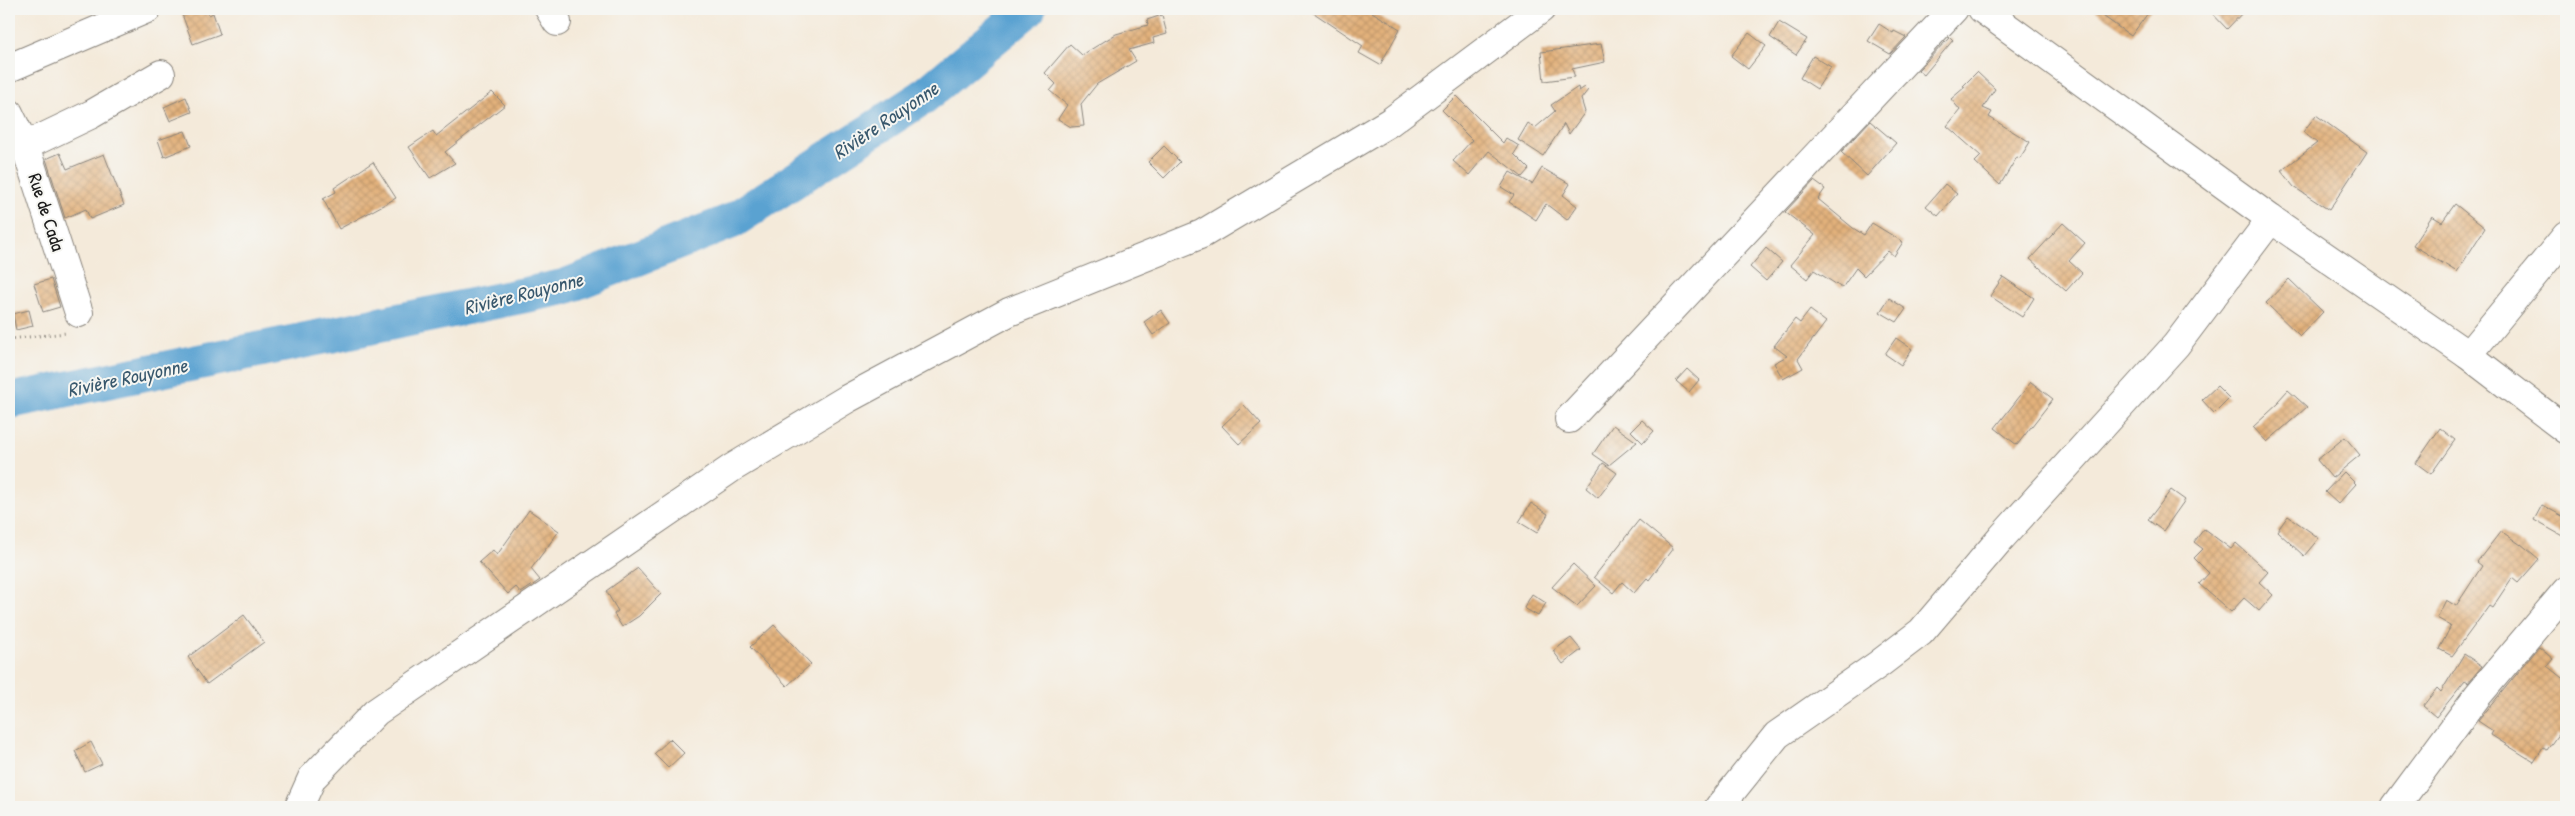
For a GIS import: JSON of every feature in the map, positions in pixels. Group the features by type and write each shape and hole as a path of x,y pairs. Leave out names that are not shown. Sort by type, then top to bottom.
{"street":[{"path":"9,68 147,9"},
{"path":"299,807 312,778 376,712 732,468 847,399 1009,312 1202,234 1390,122 1541,9"},
{"path":"1568,418 1954,9"},
{"path":"1982,9 2271,219 2468,355 2566,430"},
{"path":"25,146 92,114 161,74"},
{"name":"Rue de Cada","path":"9,113 25,146 79,313"},
{"path":"1719,807 1777,735 1879,664 1921,632 2009,530 2176,345 2271,219"},
{"path":"2468,355 2566,236"},
{"path":"2395,807 2478,695 2566,592"}],"path":[{"path":"9,340 66,334 77,327 79,313"}],"building":[{"path":"180,9 206,9 209,15 213,13 220,34 193,44"},
{"path":"1308,9 1367,9 1400,29 1380,65 1359,53 1363,46"},
{"path":"2093,9 2151,9 2131,36"},
{"path":"2208,9 2246,9 2227,29"},
{"path":"1162,15 1167,34 1153,38 1154,43 1129,50 1136,61 1097,84 1081,104 1084,126 1071,127 1058,119 1067,105 1050,91 1056,84 1045,73 1070,44 1082,55 1116,34 1148,25 1147,20"},
{"path":"1779,22 1807,39 1796,55 1770,37"},
{"path":"1879,24 1893,33 1894,31 1906,37 1890,54 1868,41"},
{"path":"1749,33 1766,46 1748,69 1731,56"},
{"path":"1950,37 1953,40 1924,75 1918,70"},
{"path":"1601,44 1605,62 1572,69 1575,77 1544,81 1541,52"},
{"path":"1813,56 1831,67 1817,89 1800,78"},
{"path":"1977,72 1995,89 1983,108 1992,112 1989,117 2030,142 2020,158 2017,157 2000,185 1975,162 1981,156 1947,126 1960,110 1951,99 1965,87 1963,86"},
{"path":"1578,87 1579,91 1585,87 1588,90 1581,99 1585,112 1569,134 1564,124 1543,156 1518,140 1528,123 1535,128 1555,111 1551,105"},
{"path":"492,92 505,105 445,152 455,163 430,178 409,147 433,131 436,136"},
{"path":"1456,96 1503,143 1506,138 1519,146 1514,154 1529,169 1522,177 1489,151 1469,175 1453,161 1472,140 1442,110"},
{"path":"186,97 192,112 170,121 164,107"},
{"path":"2316,115 2367,152 2329,210 2294,187 2281,171 2317,143 2303,132"},
{"path":"1870,121 1896,143 1867,176 1841,152"},
{"path":"185,131 191,146 164,157 158,140"},
{"path":"1164,146 1180,162 1164,178 1148,162"},
{"path":"60,153 67,169 104,154 124,205 90,219 86,209 65,218 46,159"},
{"path":"373,162 396,198 339,229 323,199 336,192 334,188"},
{"path":"1542,168 1570,184 1563,195 1577,206 1567,220 1546,204 1536,220 1509,202 1514,195 1501,187 1510,172 1532,184"},
{"path":"1814,181 1825,189 1818,199 1853,228 1864,235 1872,223 1903,242 1894,256 1888,251 1864,276 1856,268 1842,288 1814,270 1807,279 1790,265 1815,235 1785,212"},
{"path":"1945,184 1957,194 1938,216 1926,206"},
{"path":"2455,204 2485,228 2457,272 2413,245 2432,216 2442,222"},
{"path":"2063,223 2085,243 2069,261 2082,273 2066,291 2030,259"},
{"path":"1766,248 1782,262 1766,281 1750,267"},
{"path":"2003,277 2034,298 2022,317 1990,296"},
{"path":"51,279 60,307 43,312 34,284"},
{"path":"2289,279 2323,312 2300,336 2266,303"},
{"path":"1889,298 1906,309 1897,322 1880,312"},
{"path":"29,310 33,326 16,330 13,314"},
{"path":"1161,310 1170,323 1153,335 1144,322"},
{"path":"1810,310 1826,322 1798,359 1803,368 1783,379 1774,363 1787,356 1774,346 1795,319 1800,323"},
{"path":"1896,338 1912,349 1901,365 1885,354"},
{"path":"1687,369 1699,380 1689,392 1676,381"},
{"path":"2031,382 2053,399 2017,445 1995,428"},
{"path":"2217,386 2229,398 2214,413 2202,400"},
{"path":"2288,390 2307,407 2267,442 2253,427 2279,403 2278,401"},
{"path":"1244,405 1261,424 1239,444 1222,426"},
{"path":"1642,420 1654,431 1643,443 1631,431"},
{"path":"1613,425 1637,442 1609,465 1593,454"},
{"path":"2440,428 2455,440 2431,474 2416,463"},
{"path":"2345,437 2360,455 2332,478 2317,460"},
{"path":"1603,463 1617,473 1598,498 1586,488"},
{"path":"2344,472 2356,484 2338,504 2325,492"},
{"path":"2171,490 2185,500 2163,531 2148,520"},
{"path":"1531,503 1548,514 1537,533 1519,522"},
{"path":"2542,505 2566,518 2566,538 2534,520"},
{"path":"529,510 559,531 531,569 540,580 521,593 516,587 508,594 479,562 493,550 497,555"},
{"path":"2288,516 2319,538 2304,556 2277,531"},
{"path":"1639,520 1673,548 1649,580 1647,578 1634,593 1622,582 1613,593 1594,577"},
{"path":"2204,529 2231,549 2236,543 2268,572 2259,582 2273,595 2259,611 2244,598 2231,612 2199,584 2209,573 2194,558 2203,549 2194,542"},
{"path":"2501,531 2539,559 2518,583 2512,578 2492,608 2489,606 2452,656 2439,649 2451,626 2437,618 2446,600 2456,606 2482,566 2477,562"},
{"path":"1573,564 1596,586 1577,606 1552,587"},
{"path":"638,568 661,594 639,616 622,627 614,614 618,611 606,591"},
{"path":"1532,594 1546,603 1538,616 1524,608"},
{"path":"244,615 264,642 207,684 188,657"},
{"path":"774,625 811,664 787,686 750,647"},
{"path":"1571,638 1581,650 1563,664 1553,651"},
{"path":"2539,647 2553,659 2547,666 2566,681 2566,739 2559,733 2547,750 2543,748 2534,762 2491,735 2493,731 2478,721"},
{"path":"2464,654 2482,666 2468,683 2465,681 2436,717 2423,706 2437,688 2441,692"},
{"path":"670,739 684,753 668,768 654,754"},
{"path":"91,742 102,764 85,772 75,751"}],"waterway":[{"name":"Rivière Rouyonne","path":"9,401 564,287 732,221 923,97 1028,9"}]}
